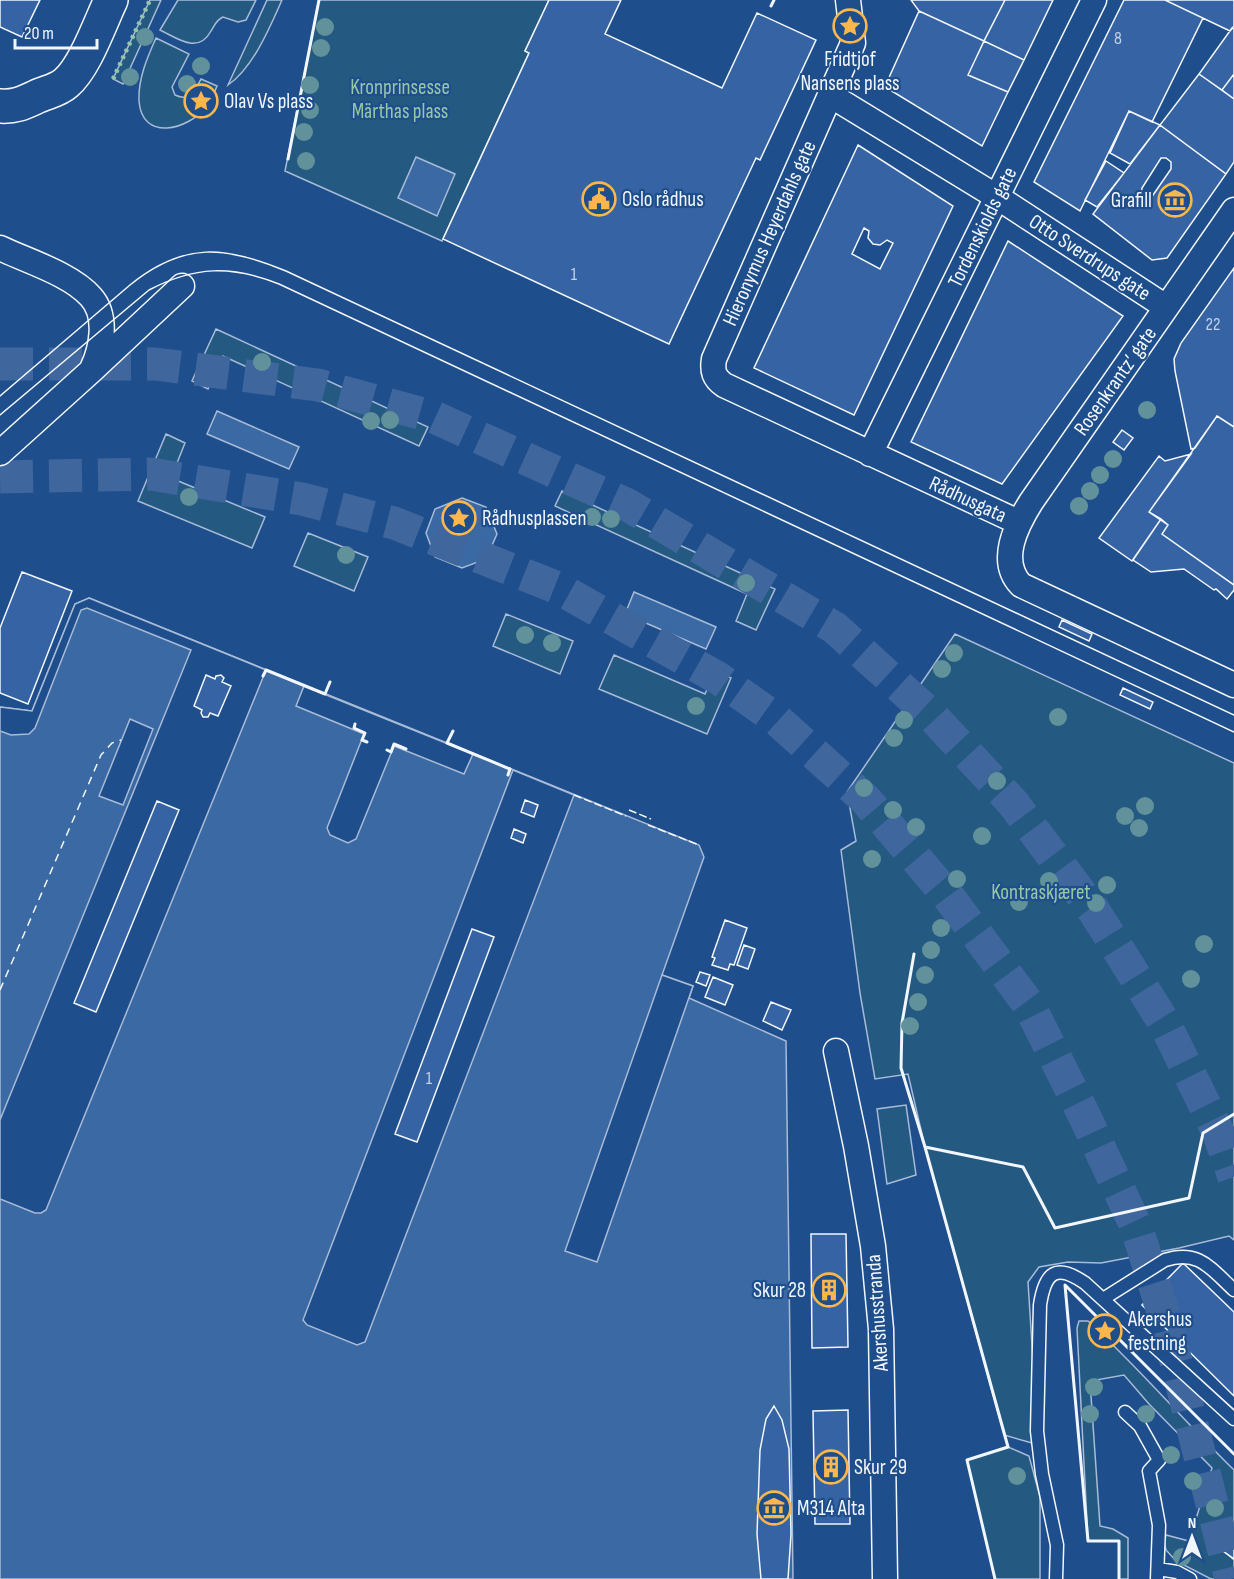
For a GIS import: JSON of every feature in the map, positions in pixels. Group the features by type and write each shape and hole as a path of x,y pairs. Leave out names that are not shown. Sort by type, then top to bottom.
{"highway":[{"path":"0,106 22,105 58,88 74,74 111,0"},
{"path":"0,83 38,96"}],"street":[{"path":"830,95 853,43 848,0"},
{"name":"Tordenskiolds gate","path":"870,454 1094,0"},
{"name":"Otto Sverdrups gate","path":"830,95 997,197 1166,307"},
{"name":"Hieronymus Heyerdahls gate","path":"713,373 714,359 830,95"},
{"name":"Rosenkrantz’ gate","path":"1018,522 1234,210"},
{"path":"0,248 70,280 92,298 101,321 100,353 92,371"},
{"path":"0,453 182,286"},
{"name":"Rådhusgata","path":"713,373 724,385 1018,522 1010,554 1013,575 1021,585 1234,685"},
{"name":"Akershusstranda","path":"836,1051 856,1146 873,1246 881,1329 885,1579"}],"lane":[{"path":"1103,1299 1165,1260 1176,1256 1196,1258 1206,1264 1234,1290"},
{"path":"1056,1579 1056,1545 1042,1474 1037,1431 1042,1289 1047,1278 1053,1273 1063,1272 1072,1275 1103,1299 1234,1419"},
{"path":"1125,1412 1140,1426 1159,1460 1149,1471 1159,1525 1158,1574 1177,1572 1190,1579"}],"green space":[{"path":"150,0 161,0 123,84 113,79"},
{"path":"178,0 256,0 246,20 238,22 223,17 217,21 206,38 194,43 180,40 160,30"},
{"path":"267,0 282,0 253,58 237,78 228,85"},
{"name":"Kronprinsesse Märthas plass","path":"319,0 549,0 525,51 529,53 442,241 285,171"},
{"path":"156,38 189,54 172,87 175,95 188,96 201,79 217,86 206,107 188,122 178,126 157,127 148,122 142,114 139,93 146,61"},
{"path":"216,329 428,427 419,446 223,356 208,389 192,381"},
{"path":"166,434 185,443 171,478 265,517 252,548 138,501"},
{"path":"562,491 775,589 756,630 736,621 747,594 555,506"},
{"path":"308,533 368,557 354,591 294,566"},
{"path":"506,614 573,641 560,674 493,646"},
{"name":"Kontraskjæret","path":"955,634 1234,763 1234,1240 1229,1236 1101,1263 1068,1262 1039,1267 1028,1282 1033,1361 1032,1443 1004,1435 925,1147 908,1074 875,1079 860,993 841,850 856,841 847,792"},
{"path":"614,655 705,694 715,671 731,678 707,734 599,689"},
{"path":"906,1105 916,1175 887,1184 877,1109"},
{"path":"1079,1321 1088,1321 1107,1339 1234,1470 1234,1536 1224,1551 1234,1560 1234,1572 1227,1579 1211,1579 1176,1561 1166,1550 1164,1542 1166,1535 1189,1541 1212,1468 1124,1375 1090,1381 1100,1526 1113,1529 1128,1538 1128,1579 1119,1579 1119,1541 1088,1541 1077,1328"},
{"path":"1008,1447 1029,1456 1040,1497 1040,1579 995,1579 967,1460"}],"shaded area":[{"path":"416,157 455,174 437,216 398,198"},
{"path":"217,411 299,447 289,469 207,434"},
{"path":"462,498 486,507 497,534 486,559 462,568 435,557 426,533 435,509"},
{"path":"634,592 716,627 706,649 625,614"},
{"path":"89,598 699,845 704,857 662,975 693,986 689,998 786,1041 793,1579 0,1579 0,707 32,711 75,604"}],"pier":[{"path":"89,598 266,670 46,1210 35,1213 0,1199 0,1120 191,650 87,608 81,610 35,728 29,734 11,735 0,731 0,707 32,711 75,604"},
{"path":"304,686 473,754 464,774 394,746 356,839 348,843 330,835 327,828 364,734 296,706"},
{"path":"130,719 153,729 123,805 99,796"},
{"path":"513,770 574,795 365,1342 357,1345 307,1325 303,1320"},
{"path":"662,975 693,986 597,1262 565,1251"}],"building":[{"path":"0,0 40,0 22,37 0,27"},
{"name":"Oslo rådhus","path":"549,0 621,0 605,34 722,88 757,13 816,40 760,160 756,158 669,344 443,239 529,53 525,51"},
{"path":"911,0 1005,0 984,41 919,11"},
{"path":"1005,0 1053,0 1024,60 984,41"},
{"path":"1124,0 1165,0 1203,18 1152,122 1129,111 1080,211 1034,182"},
{"path":"1165,0 1234,0 1234,26 1230,31"},
{"path":"919,11 984,41 968,75 1008,92 982,146 890,90 893,86 887,82"},
{"path":"1232,28 1234,29 1234,74 1222,90 1199,74"},
{"path":"984,41 1024,60 1008,92 968,75"},
{"path":"1199,74 1234,99 1234,162 1226,174 1160,125"},
{"path":"1234,74 1234,99 1222,90"},
{"path":"1129,111 1160,125 1130,164 1110,153"},
{"path":"1160,125 1226,174 1167,258 1152,260 1093,214","holes":["1161,158 1166,158 1171,162 1171,169 1151,198 1141,193"]},
{"path":"858,145 953,206 854,415 754,368","holes":["864,228 869,231 868,238 873,244 880,245 887,240 893,243 880,269 852,254"]},
{"path":"1106,161 1124,173 1097,207 1085,200"},
{"path":"1008,241 1123,316 1002,484 911,442"},
{"path":"1234,268 1234,427 1217,416 1195,448 1191,449 1174,359 1181,343"},
{"path":"1217,416 1234,427 1234,585 1162,534 1168,525 1149,512"},
{"path":"1122,430 1133,438 1124,450 1113,442"},
{"path":"1191,454 1149,512 1161,519 1132,561 1099,538 1159,456 1165,461"},
{"path":"1161,519 1168,525 1162,534 1234,585 1234,590 1227,599 1216,589 1214,590 1184,569 1151,572 1133,560"},
{"path":"22,572 72,591 28,704 0,693 0,628"},
{"path":"1062,620 1092,634 1089,641 1059,627"},
{"path":"206,675 215,679 216,676 221,675 224,678 222,682 231,686 218,716 210,713 208,717 203,717 202,710 194,706"},
{"path":"1123,688 1153,702 1150,709 1120,695"},
{"path":"525,800 538,805 534,817 521,812"},
{"path":"157,801 179,810 96,1012 74,1003"},
{"path":"514,829 526,834 523,843 511,838"},
{"path":"725,920 747,928 734,965 730,964 728,970 712,965 715,958 712,957"},
{"path":"472,929 494,937 417,1142 395,1134"},
{"path":"744,945 755,949 748,969 737,965"},
{"path":"700,972 710,975 706,986 696,982"},
{"path":"713,977 733,985 725,1005 705,997"},
{"path":"771,1002 791,1010 782,1030 763,1021"},
{"name":"Skur 28","path":"811,1234 846,1234 848,1347 812,1348"},
{"path":"1183,1263 1234,1312 1234,1396 1142,1305"},
{"name":"M314 Alta","path":"774,1406 782,1420 789,1449 791,1534 788,1579 761,1579 757,1534 760,1450 766,1419"},
{"name":"Skur 29","path":"848,1410 850,1524 815,1524 813,1411"},
{"path":"1234,1536 1234,1559 1223,1551"}],"ferry route":[{"path":"0,990 101,755 112,743 121,740"}],"tunnel":[{"path":"0,364 155,364 318,385 434,417 626,504 835,628 932,716 1013,803 1094,911 1165,1024 1219,1134 1234,1177"},
{"path":"0,477 151,474 302,499 394,523 558,588 718,678 775,718 866,800 948,896 1029,1005 1136,1226 1165,1318 1231,1579"}],"tram line":[{"path":"0,396 130,285 150,271 187,255 206,252 244,256 286,271 1234,715"},
{"path":"0,415 149,290 182,276 213,271 229,271 262,278 1234,732"}],"hedge":[{"path":"113,79 150,0"}],"fence":[{"path":"574,795 626,816"},
{"path":"629,810 651,819"},
{"path":"648,825 699,845"}],"wall":[{"path":"288,159 319,0"},
{"path":"771,6 774,0"},
{"path":"263,676 266,670 325,694 330,682"},
{"path":"355,724 354,728 365,733 362,740 367,742"},
{"path":"453,731 447,743 510,769 508,775"},
{"path":"387,750 391,752 394,744 406,749"},
{"path":"914,954 902,1023 901,1068 925,1147"},
{"path":"995,1579 967,1460 1008,1447 925,1147 1023,1167 1055,1228 1189,1198 1203,1133 1234,1114"},
{"path":"1119,1579 1119,1541 1088,1541 1065,1285 1234,1454"}],"place":[{"name":"Fridtjof Nansens plass","path":"850,26"},
{"name":"Olav Vs plass","path":"201,101"},
{"name":"Oslo rådhus","path":"599,199"},
{"name":"Grafill","path":"1175,200"},
{"name":"Rådhusplassen","path":"459,518"},
{"name":"Skur 28","path":"829,1290"},
{"name":"Akershus festning","path":"1105,1331"},
{"name":"Skur 29","path":"831,1467"},
{"name":"M314 Alta","path":"774,1508"}]}
